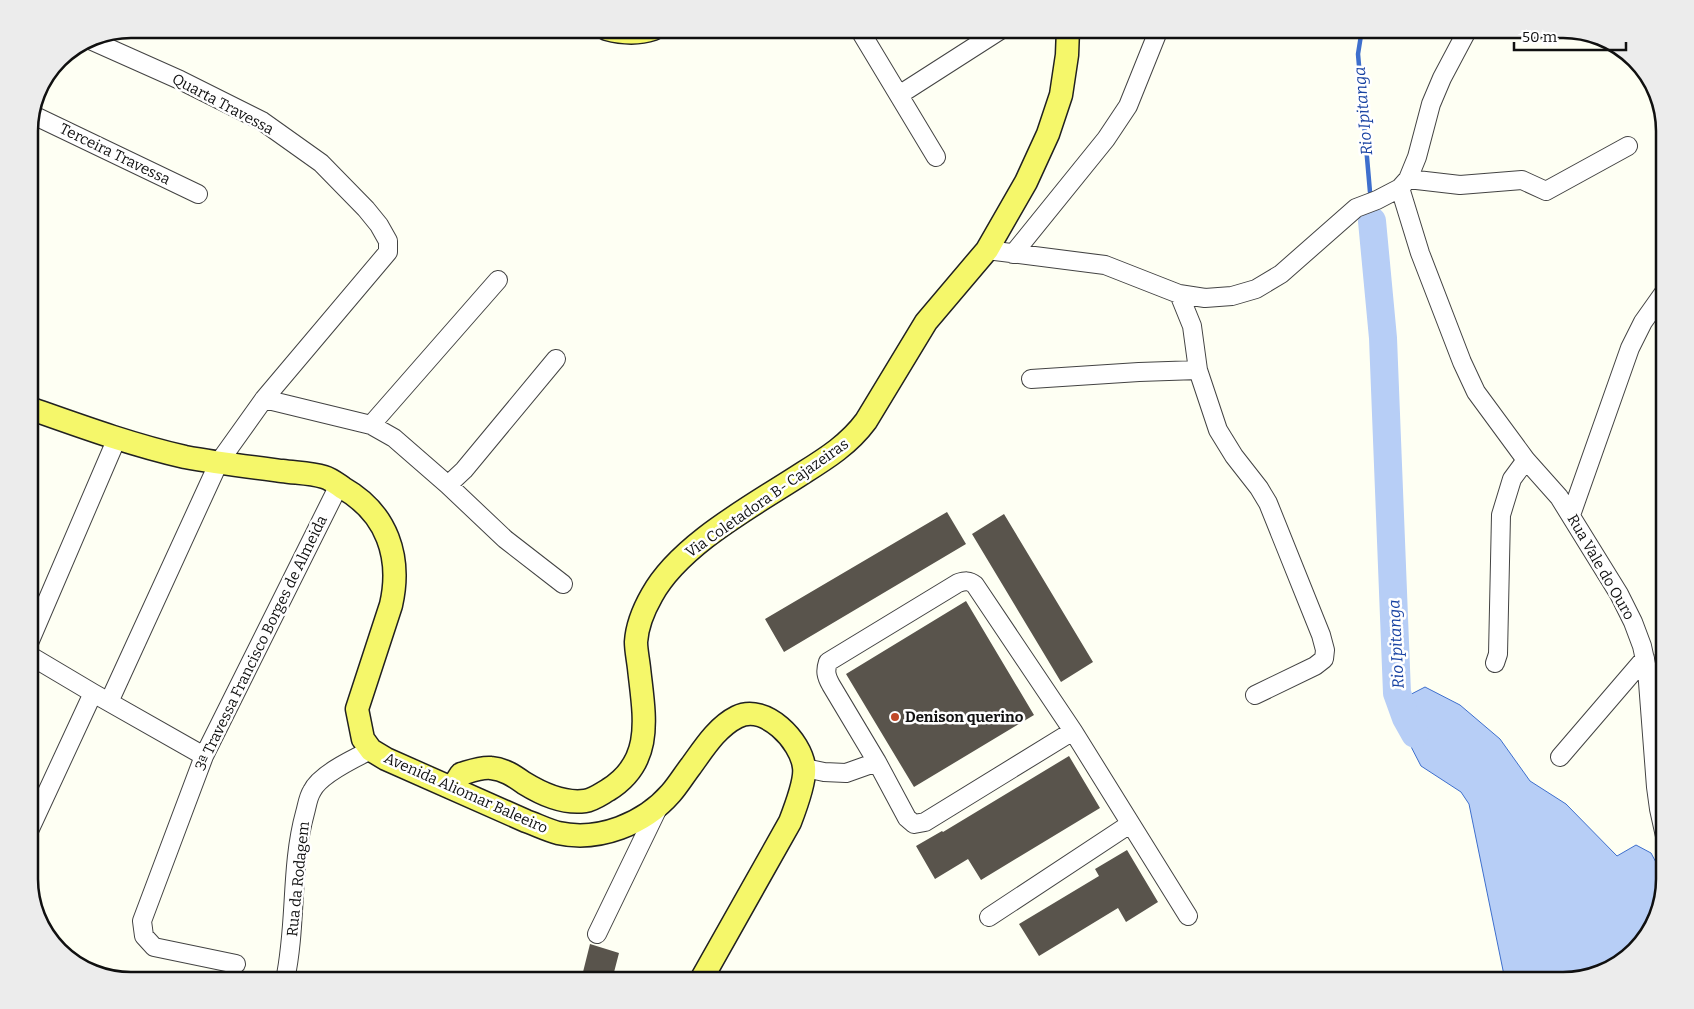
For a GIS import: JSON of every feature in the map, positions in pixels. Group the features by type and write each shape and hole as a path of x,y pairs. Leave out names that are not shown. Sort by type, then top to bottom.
{"main road":[{"name":"Via Coletadora B- Cajazeiras","path":"456,781 490,768 506,771 534,790 559,800 586,802 614,786 630,773 642,747 644,729 636,643 646,606 654,592 668,571 682,556 733,519 839,450 855,436 926,322 987,250 1026,182 1048,134 1061,95 1068,56 1068,38"},
{"name":"Avenida Aliomar Baleeiro","path":"38,411 117,438 185,457 322,476 355,495 373,511 385,531 393,555 395,572 394,591 357,709 363,739 371,750 386,759 456,781 545,829 560,833 588,835 626,826 642,818 660,804 671,793 711,739 725,724 738,716 752,713 760,714 772,720 792,741 800,755 814,770"},
{"path":"706,972 790,822 814,770"}],"street":[{"path":"864,38 936,157"},
{"path":"899,96 988,38"},
{"path":"1013,254 1106,139 1128,106 1155,38"},
{"path":"987,250 1106,265 1179,294 1205,298 1232,296 1256,289 1281,274 1356,208 1377,200 1404,183 1417,157 1431,104 1442,78 1463,38"},
{"name":"Quarta Travessa","path":"98,43 180,80 262,121 321,163 366,209 379,225 388,241 388,252 382,261 365,278 264,399"},
{"name":"Terceira Travessa","path":"38,118 198,194"},
{"path":"1404,183 1460,185 1484,184 1513,179 1522,180 1546,191 1628,146"},
{"name":"Rua Vale do Ouro","path":"1404,183 1420,253 1472,384 1489,412 1572,515 1619,594 1633,622 1647,669 1656,787"},
{"path":"371,425 498,280"},
{"path":"1179,294 1192,326 1198,370 1218,430 1226,445 1268,503 1321,635 1325,650 1324,659 1314,666 1255,696"},
{"path":"1572,515 1630,348 1643,322 1656,304"},
{"path":"448,485 464,470 556,359"},
{"path":"1031,379 1198,370"},
{"path":"109,702 219,462 264,399 371,425 394,438 448,485 505,539 563,584"},
{"path":"38,622 117,438"},
{"path":"1495,664 1498,654 1501,515 1512,479 1526,460"},
{"name":"3ª Travessa Francisco Borges de Almeida","path":"236,964 154,946 144,936 142,921 204,756 339,485"},
{"path":"1073,731 920,824 911,822 830,684 826,676 826,669 828,662 958,583 971,582 975,585 1073,731 1188,916"},
{"path":"1560,757 1644,658"},
{"path":"38,660 204,756"},
{"path":"38,812 93,693"},
{"name":"Rua da Rodagem","path":"286,972 300,840 303,821 312,791 318,783 343,764 371,750"},
{"path":"814,770 846,773 877,762"},
{"path":"597,934 660,804"},
{"path":"989,917 1130,824"}],"water":[{"path":"1425,687 1460,705 1500,739 1530,781 1566,804 1617,856 1636,845 1651,853 1656,862 1656,890 1644,925 1629,944 1610,959 1575,971 1503,972 1469,804 1461,792 1421,766 1405,735 1394,703"}],"building":[{"path":"947,512 966,544 784,652 765,619"},
{"path":"1004,514 1093,662 1061,682 972,534"},
{"path":"966,601 1034,715 914,787 846,674"},
{"path":"1069,756 1100,808 981,880 968,859 935,879 916,846 943,832"},
{"path":"1127,850 1158,902 1126,922 1118,908 1039,956 1019,924 1099,876 1095,869"},
{"path":"590,944 619,953 614,972 583,972"}],"waterway":[{"name":"Rio Ipitanga","path":"1361,38 1358,54 1370,192"},
{"name":"Rio Ipitanga","path":"1372,221 1383,338 1397,693 1406,718 1415,734"}],"place":[{"name":"Denison querino","path":"895,717"}]}
